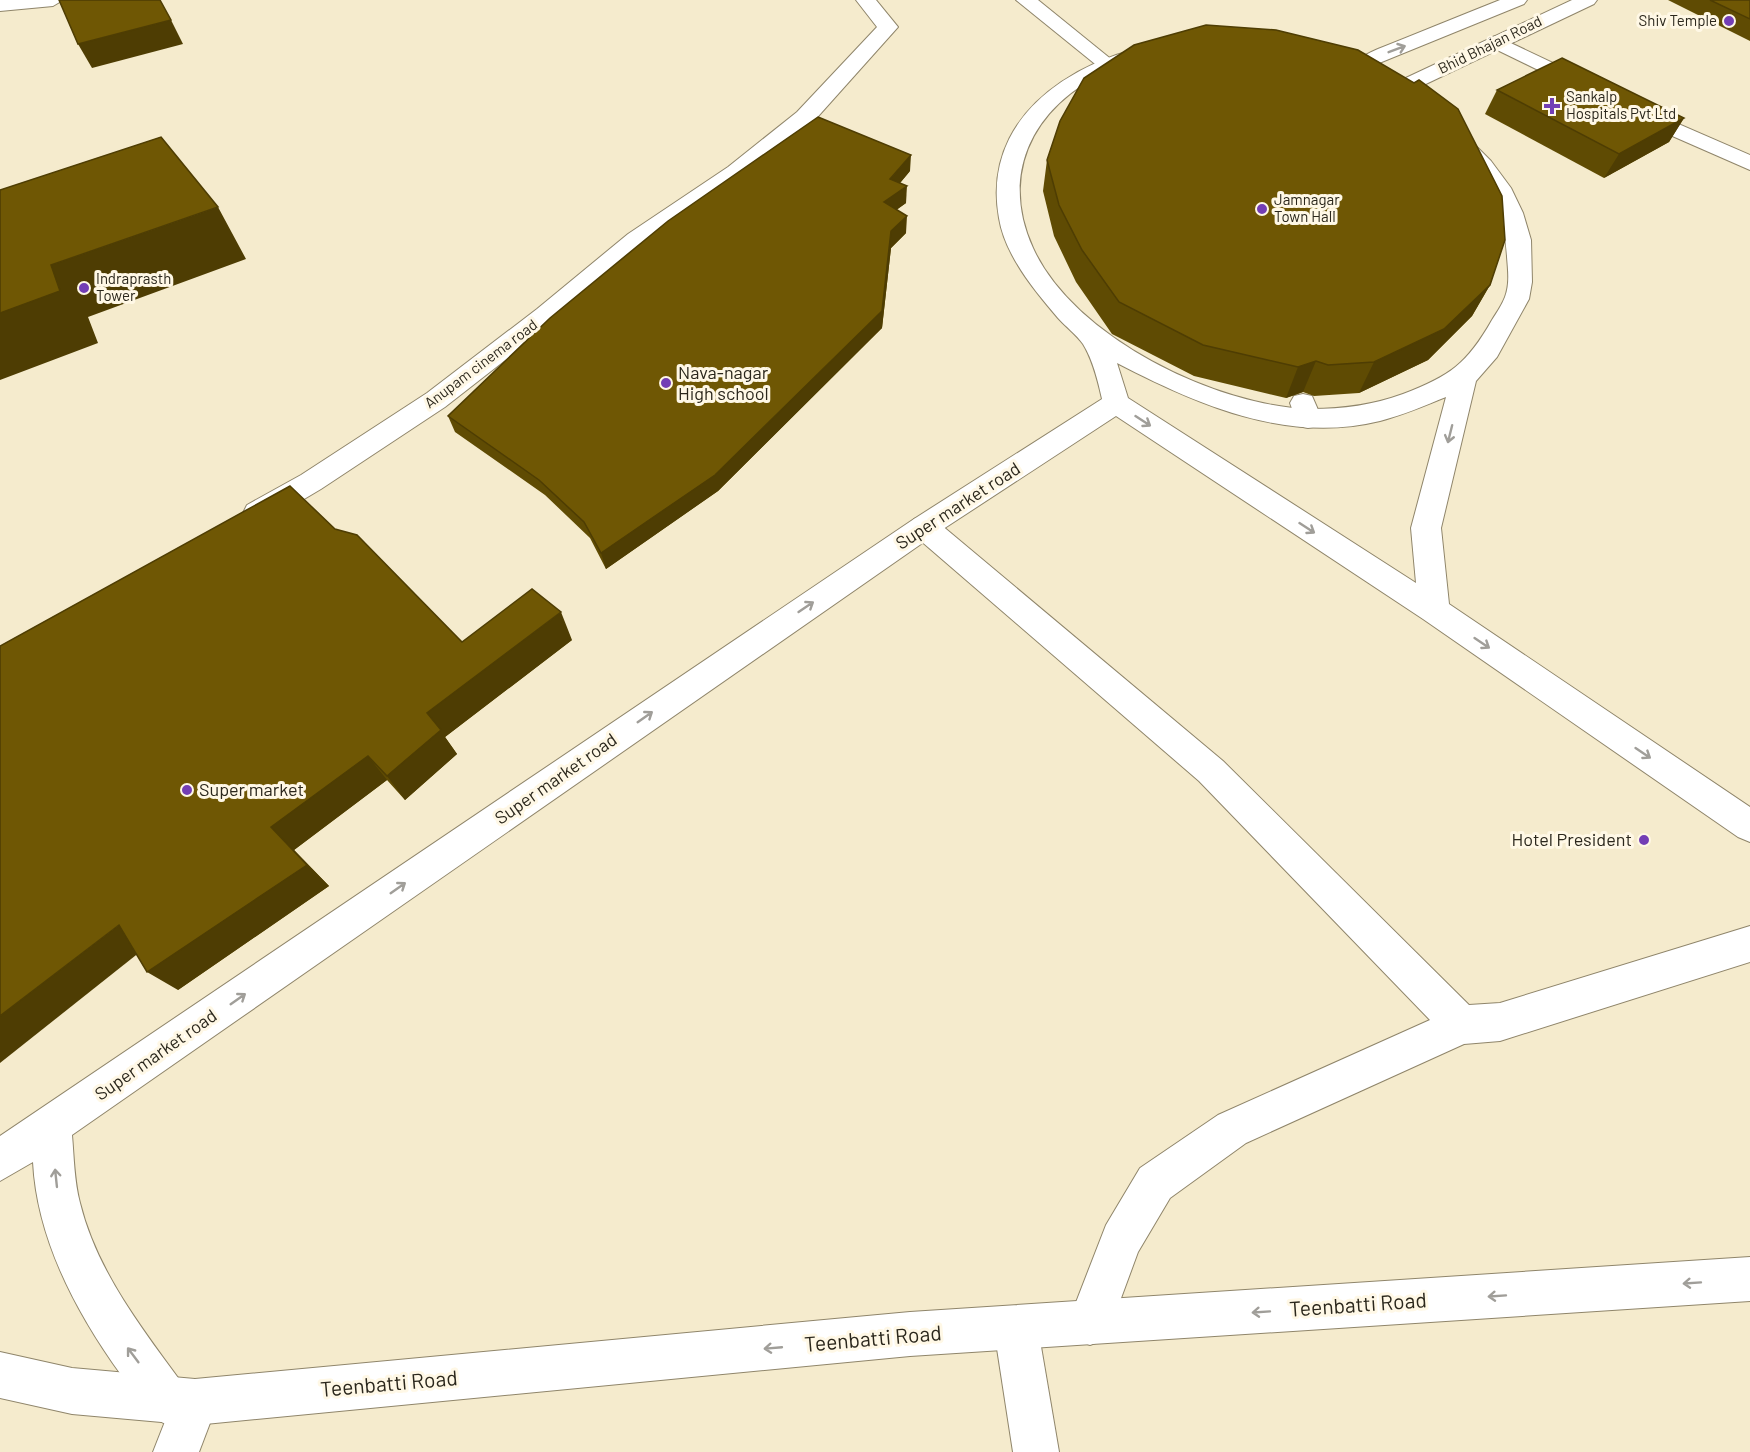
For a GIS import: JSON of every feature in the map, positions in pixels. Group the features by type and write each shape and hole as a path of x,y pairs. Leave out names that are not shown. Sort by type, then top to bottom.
{"main road":[{"path":"0,5 53,0"},
{"name":"Anupam cinema road","path":"231,528 311,482 436,400 546,315 636,239 736,172 805,117 888,27 866,0"},
{"path":"1026,0 1107,64"},
{"name":"Bhid Bhajan Road","path":"1343,70 1517,0"},
{"name":"Bhid Bhajan Road","path":"1393,92 1587,0"},
{"path":"1496,42 1750,164"},
{"path":"1434,610 1426,528 1464,377 1494,341 1518,295 1521,252 1509,203 1479,159 1438,119 1393,92 1343,70 1306,59 1216,45 1168,48 1107,64 1072,82 1033,115 1008,164 1008,205 1020,247 1039,279 1094,339 1166,379 1229,405 1294,419 1306,411 1346,417 1398,407 1464,377"},
{"path":"1094,339 1116,403 1434,610 1750,826"},
{"name":"Super market road","path":"0,1160 924,527 1116,403"},
{"path":"924,527 1211,771 1462,1025"},
{"path":"1090,1323 1120,1240 1155,1183 1232,1129 1462,1025 1500,1022 1750,944"},
{"path":"51,1127 59,1203 81,1269 111,1325 182,1402 176,1452"},
{"name":"Teenbatti Road","path":"0,1375 72,1391 182,1402 898,1336 1750,1279"},
{"path":"1016,1329 1036,1452"}],"building":[{"path":"59,0 160,0 171,20 78,44"},
{"path":"1710,0 1750,0 1750,19"},
{"name":"Jamnagar Town Hall","path":"1206,25 1276,30 1358,50 1414,83 1419,80 1458,109 1502,196 1505,240 1490,285 1444,329 1374,362 1328,365 1316,361 1298,367 1203,345 1119,302 1082,250 1059,205 1047,160 1060,121 1084,78 1134,45"},
{"path":"1562,58 1684,118 1619,154 1497,90"},
{"name":"Nava-nagar High school","path":"818,117 911,155 890,179 907,186 884,202 907,216 891,231 882,311 715,475 601,553 584,522 539,480 448,416 550,318 668,221"},
{"path":"161,137 218,207 51,265 60,291 0,313 0,190"},
{"name":"Super market","path":"290,486 335,529 357,535 462,642 532,589 561,612 427,713 441,730 387,776 368,756 271,827 307,865 147,972 119,925 0,1016 0,646"}],"place":[{"name":"Shiv Temple","path":"1729,21"},
{"name":"Sankalp Hospitals Pvt Ltd","path":"1552,106"},
{"name":"Jamnagar Town Hall","path":"1262,209"},
{"name":"Indraprasth Tower","path":"84,288"},
{"name":"Nava-nagar High school","path":"666,383"},
{"name":"Super market","path":"187,790"},
{"name":"Hotel President","path":"1644,840"}]}
